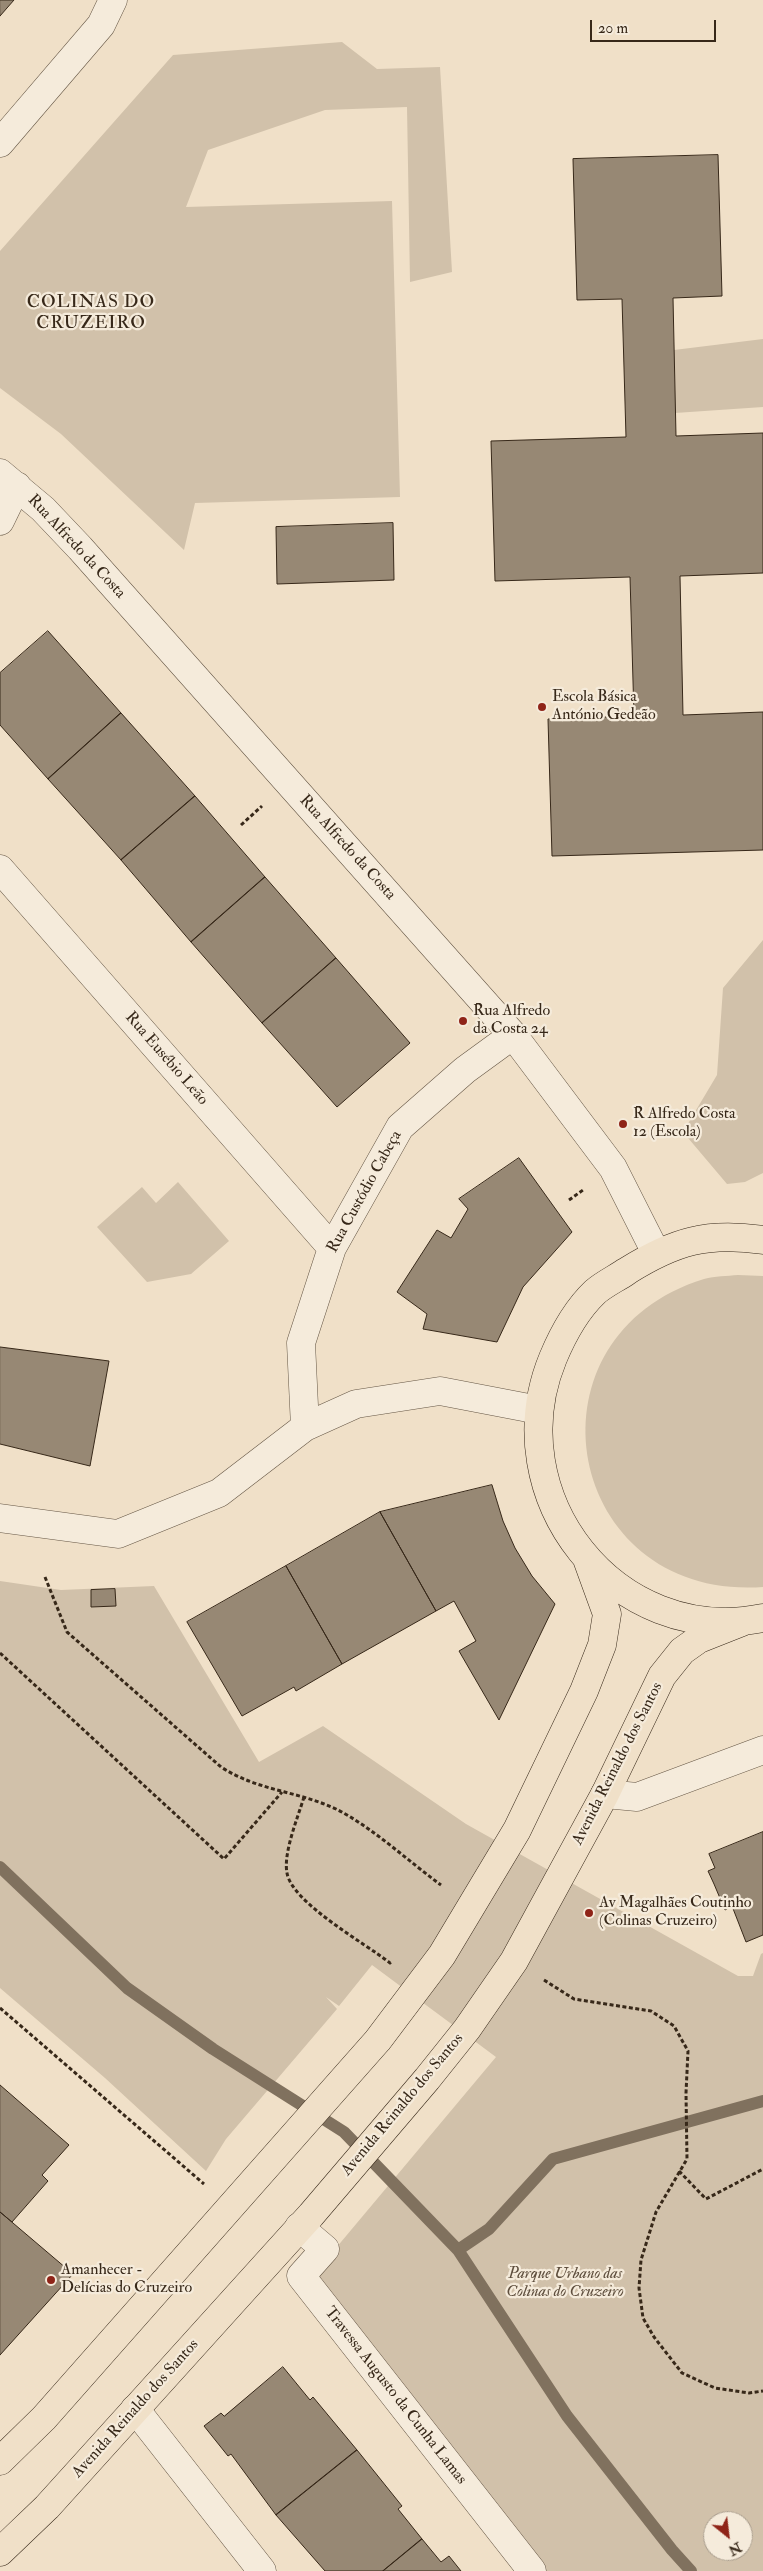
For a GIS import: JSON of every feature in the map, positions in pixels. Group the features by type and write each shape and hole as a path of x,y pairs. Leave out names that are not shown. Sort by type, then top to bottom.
{"main road":[{"path":"752,1620 689,1618 654,1607 621,1589 587,1558 560,1521 543,1478 537,1428 544,1378 564,1331 596,1292 656,1252 682,1242 732,1236 763,1240"},
{"path":"0,2461 44,2418 262,2173 378,2040 442,1955 517,1830 584,1691 602,1645 607,1614 587,1558"},
{"name":"Avenida Reinaldo dos Santos","path":"0,2552 47,2507 305,2221 427,2079 467,2029 514,1961 605,1794 662,1676 682,1651 699,1639 752,1620"}],"street":[{"path":"0,143 101,25 113,0"},
{"path":"0,521 9,480"},
{"name":"Rua Alfredo da Costa","path":"9,480 80,548 513,1035 613,1168 656,1252"},
{"name":"Rua Eusébio Leão","path":"0,869 332,1248"},
{"name":"Rua Custódio Cabeça","path":"305,1427 301,1342 332,1248 400,1127 464,1070 513,1035"},
{"path":"0,1518 118,1534 219,1493 305,1427 356,1404 440,1391 540,1410"},
{"path":"605,1794 637,1797 763,1750"},
{"name":"Travessa Augusto da Cunha Lamas","path":"305,2221 325,2249 302,2276 532,2571"},
{"path":"135,2409 262,2571"}],"path":[{"path":"45,1577 67,1632 222,1768 240,1780 304,1798 337,1810 359,1824 441,1885 436,1893"},
{"path":"0,1652 224,1859 282,1792"},
{"path":"304,1798 286,1858 286,1872 290,1884 303,1900 390,1963 395,1956"},
{"path":"514,1961 574,1999 651,2012 674,2026 688,2051 686,2093 687,2159 656,2212 641,2260 638,2288 643,2318 654,2337 682,2373 715,2388 749,2394 763,2391"},
{"path":"0,2008 203,2184 209,2178"},
{"path":"679,2171 706,2199 763,2169"}],"green space":[{"path":"342,42 377,69 440,67 452,272 410,282 407,107 325,110 208,150 186,207 392,201 400,497 195,503 184,550 61,434 0,388 0,251 173,55"},
{"path":"763,339 763,407 675,413 674,350"},
{"path":"763,940 763,1173 745,1182 727,1184 683,1132 717,1075 723,988"},
{"path":"178,1182 229,1241 191,1274 147,1282 97,1227 142,1187 156,1203"},
{"path":"738,1275 763,1276 763,1587 696,1580 643,1553 607,1511 588,1460 588,1406 606,1354 644,1309 704,1279"},
{"name":"Parque Urbano das Colinas do Cruzeiro","path":"0,1581 61,1590 154,1586 259,1762 323,1726 466,1824 738,1976 753,1976 763,1953 763,2571 534,2571 310,2279 496,2057 372,1965 339,2006 326,1997 337,2009 226,2139 206,2171 105,2078 0,1988"}],"building":[{"path":"0,0 14,0 0,16"},
{"path":"718,155 722,296 673,298 676,436 763,433 763,573 680,576 683,715 763,712 763,850 552,856 548,719 634,716 630,577 495,581 491,441 626,437 622,299 577,300 573,159"},
{"path":"393,523 394,580 277,584 276,527"},
{"path":"48,631 121,713 48,779 0,725 0,673"},
{"path":"121,713 195,796 121,860 48,779"},
{"path":"195,796 265,877 191,942 121,860"},
{"path":"265,877 336,958 262,1023 191,942"},
{"path":"336,958 410,1043 337,1107 262,1023"},
{"path":"519,1158 572,1232 523,1287 497,1342 423,1329 427,1314 397,1292 437,1230 451,1238 468,1209 459,1199"},
{"path":"0,1347 109,1361 90,1466 0,1444"},
{"path":"492,1485 503,1521 515,1548 532,1576 555,1604 499,1720 459,1651 476,1641 454,1601 436,1611 380,1512"},
{"path":"380,1512 436,1611 342,1664 286,1566"},
{"path":"286,1566 342,1664 296,1691 294,1687 242,1716 187,1622"},
{"path":"115,1589 116,1606 91,1607 91,1590"},
{"path":"763,1832 763,1935 746,1942 732,1906 725,1910 708,1871 715,1868 709,1854"},
{"path":"0,2085 69,2145 42,2175 48,2181 12,2222 0,2212"},
{"path":"0,2212 73,2274 0,2355"},
{"path":"283,2367 310,2400 313,2397 357,2450 276,2515 231,2454 228,2456 204,2426 221,2413 224,2416"},
{"path":"357,2450 402,2506 398,2509 422,2539 383,2571 325,2571 276,2515"},
{"path":"422,2539 441,2562 449,2556 461,2571 383,2571"}],"waterway":[{"path":"0,1867 127,1988 213,2049 344,2132 458,2250 489,2229 553,2159 763,2101"},
{"path":"458,2250 567,2416 672,2550 691,2571"}],"place":[{"name":"Escola Básica António Gedeão","path":"542,707"},
{"name":"Rua Alfredo da Costa 24","path":"463,1021"},
{"name":"R Alfredo Costa 12 (Escola)","path":"623,1124"},
{"name":"Av Magalhães Coutinho (Colinas Cruzeiro)","path":"589,1913"},
{"name":"Amanhecer - Delícias do Cruzeiro","path":"51,2280"}],"district":[{"name":"COLINAS DO CRUZEIRO","path":"91,313"}]}
